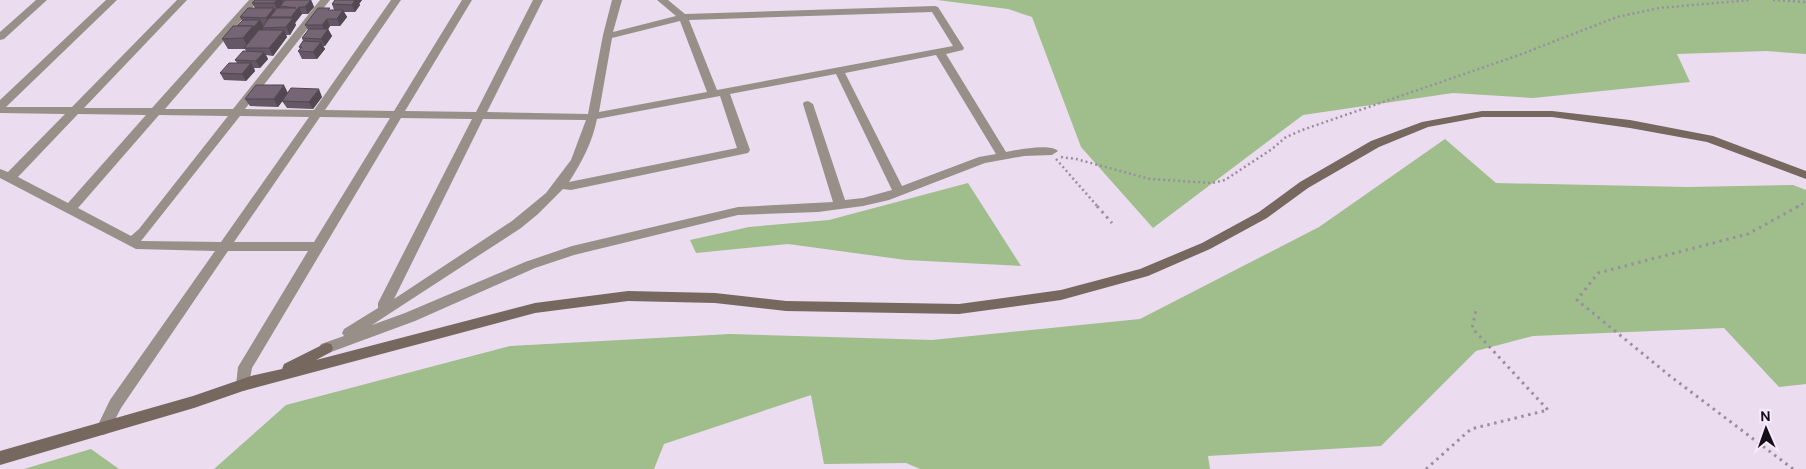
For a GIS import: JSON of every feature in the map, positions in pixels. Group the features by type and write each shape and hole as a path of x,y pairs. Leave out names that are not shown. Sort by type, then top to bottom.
{"street":[{"path":"0,37 42,0"},
{"path":"0,106 112,0"},
{"path":"182,0 75,110 5,175 140,246 224,248 318,247"},
{"path":"70,209 254,0"},
{"path":"132,242 143,232 325,0"},
{"path":"102,428 115,404 396,0"},
{"path":"243,385 245,367 467,0"},
{"path":"385,311 385,303 538,0"},
{"path":"0,458 194,402 290,367 326,348 385,311 519,223 546,202 571,173 586,141 617,0"},
{"path":"560,185 572,186 744,150 683,17 662,0"},
{"path":"0,110 592,116 959,48 935,9 683,17 608,36"},
{"path":"940,52 1003,156"},
{"path":"839,70 899,192"},
{"path":"808,104 840,205"},
{"path":"243,385 535,308 628,296 715,298 786,306 959,309 1061,295 1143,273 1206,246 1263,215 1304,185 1375,144 1426,124 1482,114 1552,114 1630,124 1709,139 1806,175"},
{"path":"326,348 410,317 530,265 572,252 738,211 863,202 899,192 983,160 1024,152 1053,155"}],"path":[{"path":"1053,155 1076,159 1150,179 1212,183 1225,180 1272,149 1286,137 1305,129 1396,100 1617,17 1659,8 1750,0"},
{"path":"1773,0 1806,2"},
{"path":"1053,155 1112,223"},
{"path":"1792,469 1670,376 1577,300 1598,273 1748,234 1771,224 1806,202"},
{"path":"1426,469 1471,429 1548,410 1472,328 1476,310"}],"green space":[{"path":"937,0 1806,0 1806,54 1766,51 1677,54 1690,82 1533,98 1453,93 1303,115 1153,228 1081,147 1032,17 1008,9"},
{"path":"1445,139 1496,183 1687,187 1793,185 1806,190 1806,384 1779,387 1724,328 1533,336 1476,351 1381,446 1208,456 1210,469 920,469 906,463 824,464 811,395 664,444 654,469 214,469 286,405 510,346 730,334 932,340 1140,319 1319,227"},
{"path":"968,183 1021,266 906,260 788,244 696,253 690,240 749,227 829,220"},
{"path":"91,449 119,469 24,469"}],"building":[{"path":"255,0 277,0 274,3 252,3"},
{"path":"285,0 311,0 305,7 299,7 291,17 270,17 277,8 296,8 280,6"},
{"path":"335,0 355,0 352,5 332,4"},
{"path":"248,8 274,8 266,18 240,17"},
{"path":"318,8 343,10 337,19 327,19 322,25 305,25"},
{"path":"269,18 293,18 286,27 262,28"},
{"path":"243,20 260,20 254,27 237,26"},
{"path":"233,26 253,26 243,38 222,39"},
{"path":"309,29 328,29 321,39 302,38"},
{"path":"259,30 284,30 269,48 244,48"},
{"path":"303,41 321,42 313,52 298,51 302,47 299,47"},
{"path":"243,51 264,52 256,61 235,60"},
{"path":"229,63 251,63 242,74 220,73"},
{"path":"256,85 284,85 274,99 245,99"},
{"path":"291,88 319,89 309,102 282,101"}]}
